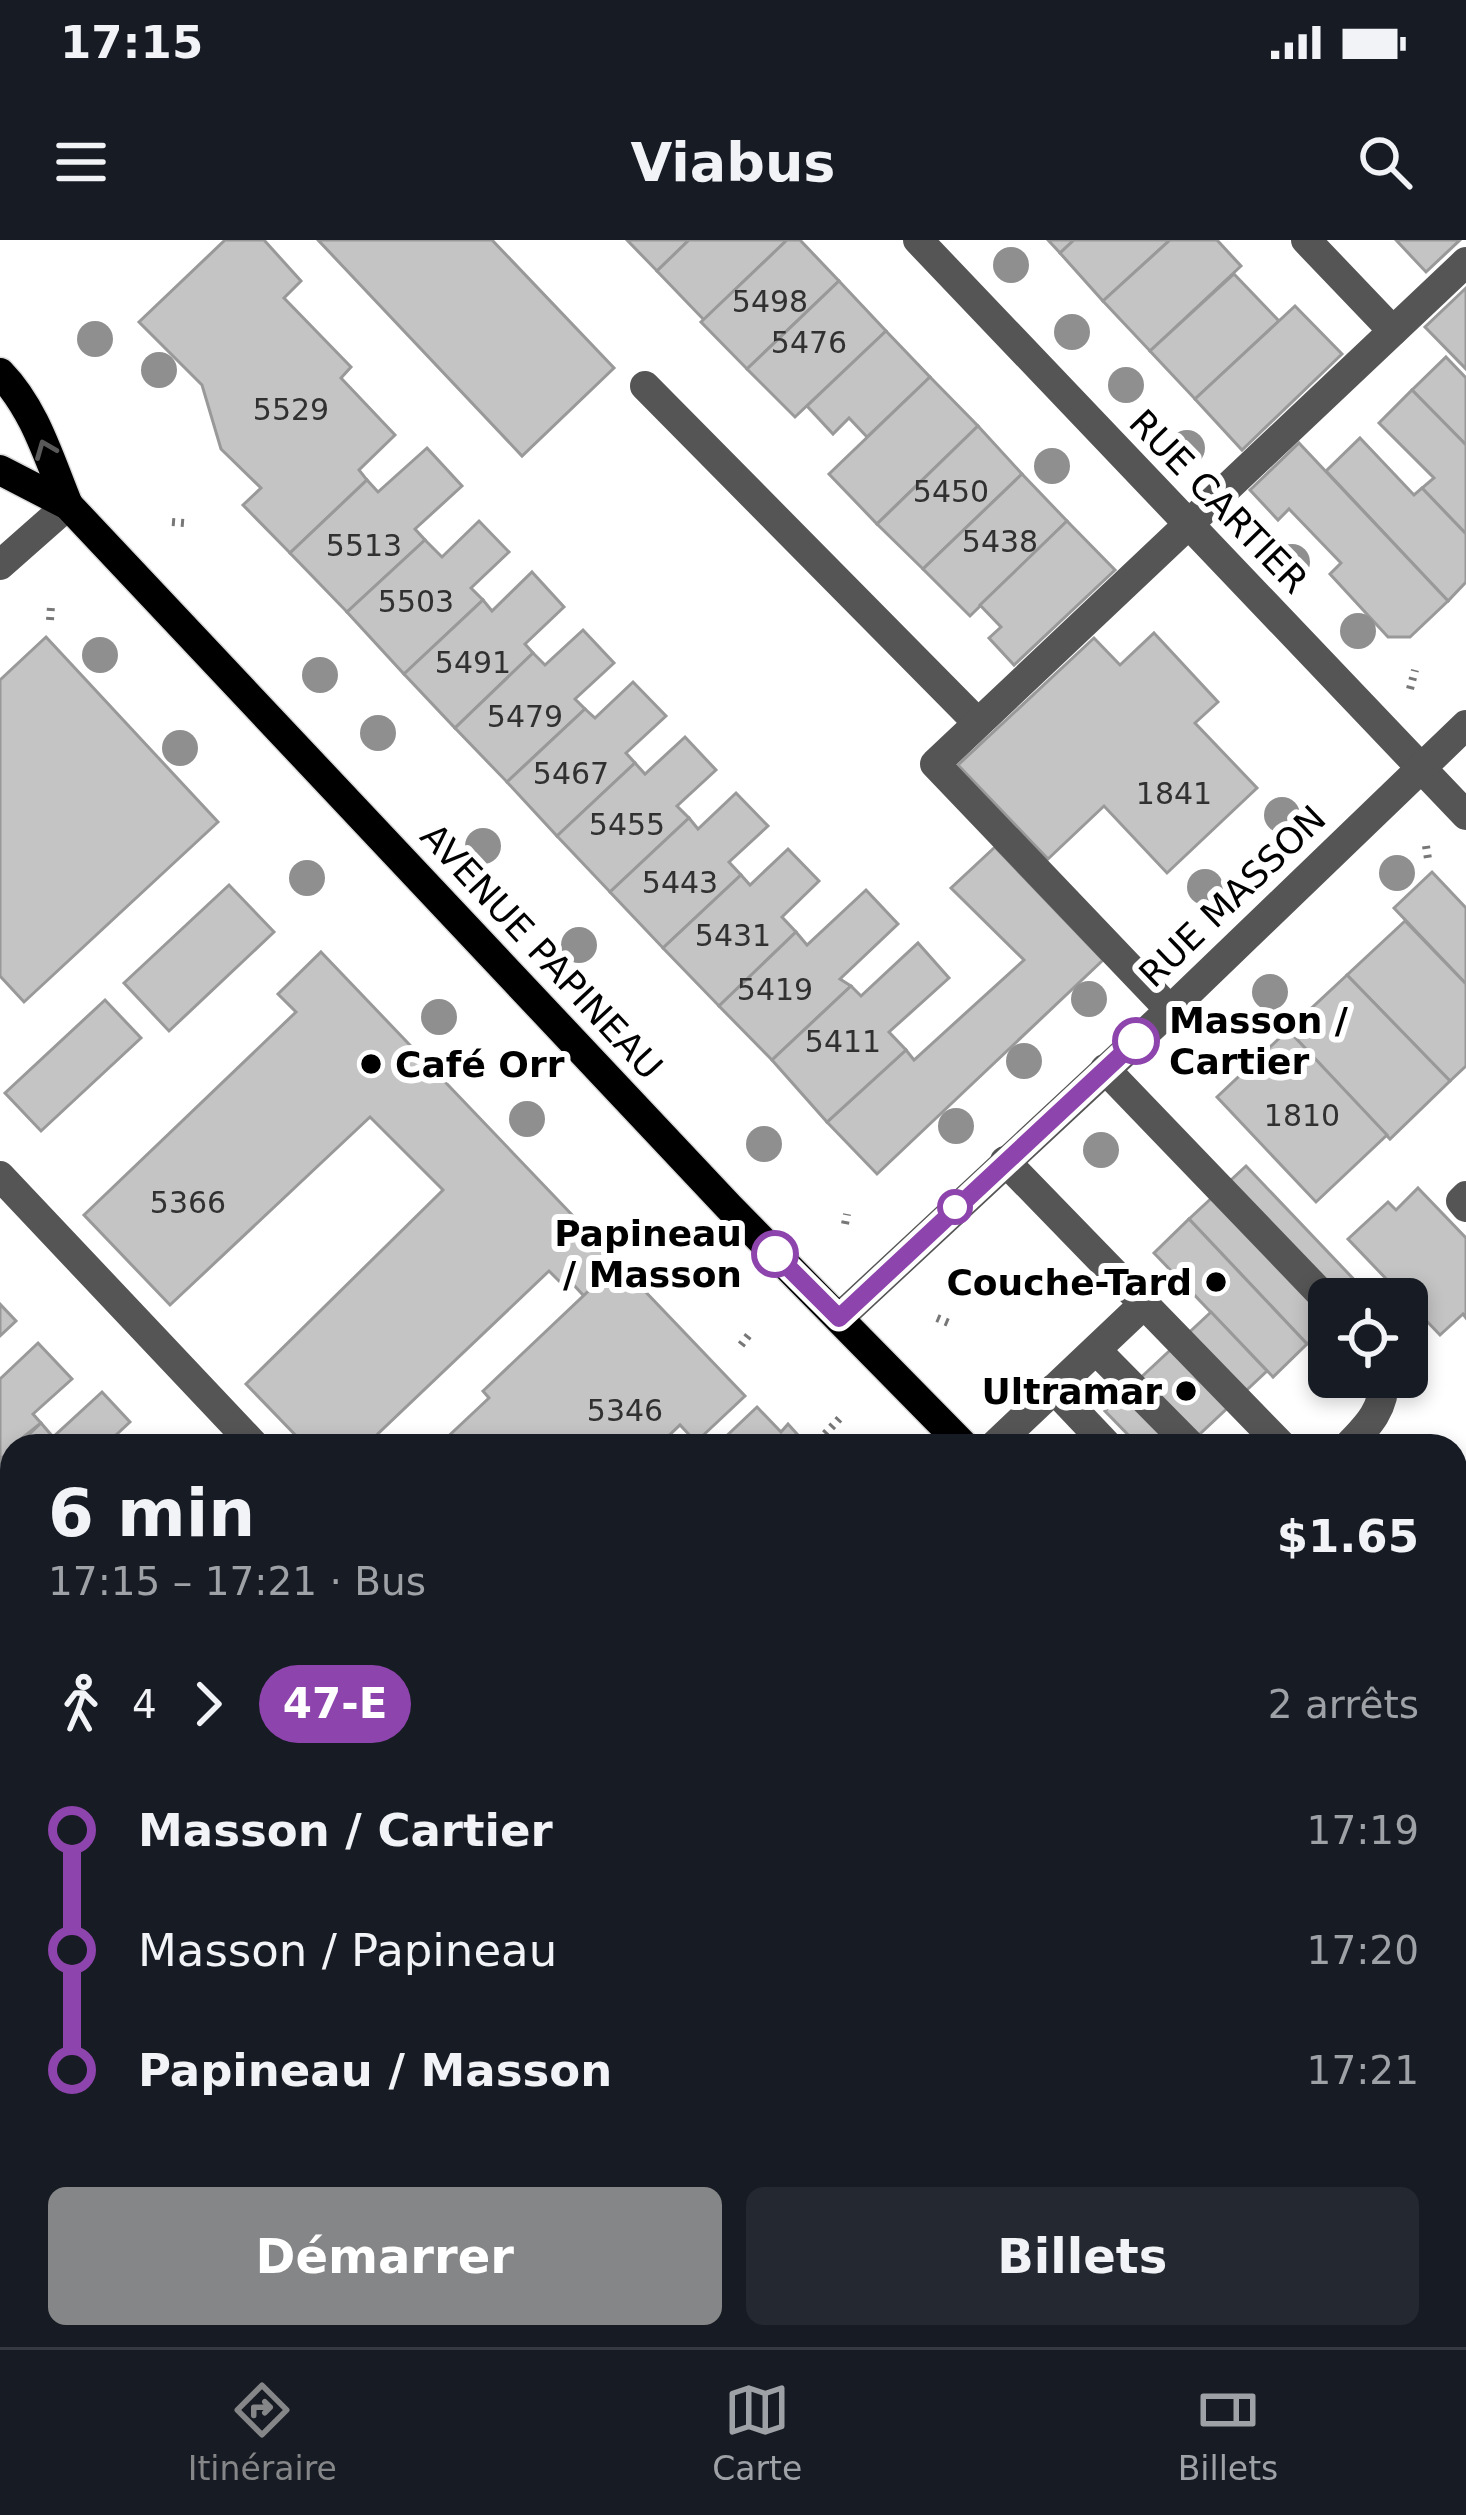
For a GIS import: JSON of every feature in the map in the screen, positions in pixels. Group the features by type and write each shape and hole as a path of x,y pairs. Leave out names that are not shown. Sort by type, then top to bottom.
{"main road":[{"name":"AVENUE PAPINEAU","path":"0,373 20,394 68,505"},
{"name":"AVENUE PAPINEAU","path":"0,470 68,505 729,1208 952,1434"}],"street":[{"name":"RUE CARTIER","path":"918,240 1466,815"},
{"path":"1306,240 1393,331"},
{"path":"1170,1010 935,764 1466,262"},
{"path":"646,386 977,722"},
{"path":"0,565 68,505"},
{"name":"RUE MASSON","path":"839,1318 1170,1010 1466,724"},
{"path":"1105,1069 1308,1280"},
{"path":"1005,1161 1263,1434"},
{"path":"0,1176 244,1434"},
{"path":"1466,1196 1461,1201 1466,1207"},
{"path":"1007,1434 1144,1304"},
{"path":"1096,1350 1179,1434"},
{"path":"1054,1389 1097,1434"},
{"path":"1360,1434 1382,1398"}],"path":[{"path":"172,522 185,523"},
{"path":"50,620 52,606"},
{"path":"1410,689 1415,670"},
{"path":"1426,846 1429,859"},
{"path":"937,1318 951,1324"},
{"path":"741,1345 752,1331"},
{"path":"825,1434 840,1418"}],"building":[{"path":"225,240 264,240 301,281 284,298 351,367 341,378 395,435 359,470 367,480 290,553 243,505 261,488 221,449 202,385 139,322"},
{"path":"318,240 492,240 614,368 522,456"},
{"path":"627,240 689,240 657,271"},
{"path":"689,240 787,240 704,320 657,271"},
{"path":"787,240 800,240 839,281 747,369 701,322"},
{"path":"1048,240 1074,240 1060,253"},
{"path":"1074,240 1170,240 1103,301 1060,253"},
{"path":"1170,240 1217,240 1241,266 1150,351 1103,301"},
{"path":"1396,240 1460,240 1426,272"},
{"path":"1234,274 1279,321 1195,399 1150,351"},
{"path":"839,281 886,331 795,417 747,369"},
{"path":"1466,288 1466,369 1425,327"},
{"path":"1295,306 1342,354 1242,450 1195,399"},
{"path":"886,331 930,377 867,437 849,418 833,434 807,406"},
{"path":"1446,357 1466,378 1466,445 1412,390"},
{"path":"930,377 978,426 877,524 829,474"},
{"path":"1412,390 1466,445 1466,534 1422,488 1434,478 1379,423"},
{"path":"978,426 1022,474 923,569 877,524"},
{"path":"1360,438 1414,495 1422,488 1466,534 1466,582 1448,601 1326,471"},
{"path":"1299,443 1448,601 1410,637 1388,637 1330,574 1341,563 1289,509 1278,520 1250,490"},
{"path":"427,448 462,486 415,529 425,540 347,612 290,553 367,480 378,492"},
{"path":"1022,474 1067,521 970,616 923,569"},
{"path":"479,521 509,552 471,588 483,600 404,674 347,612 425,540 442,557"},
{"path":"1067,521 1115,570 1014,665 989,638 1001,627 980,605"},
{"path":"532,572 564,607 525,644 533,653 455,728 404,674 483,600 492,611"},
{"path":"583,630 614,663 575,699 585,709 507,782 455,728 533,653 545,665"},
{"path":"1154,633 1218,702 1195,723 1257,788 1167,873 1104,806 1048,859 958,765 1094,638 1120,665"},
{"path":"46,637 218,822 24,1002 0,976 0,680"},
{"path":"633,682 666,716 626,753 635,763 557,836 507,782 585,709 595,718"},
{"path":"685,737 716,770 677,806 689,818 610,892 557,836 635,763 645,774"},
{"path":"736,793 768,826 729,862 741,875 663,948 610,892 689,818 698,829"},
{"path":"995,847 1103,960 877,1174 827,1122 906,1050 914,1060 1024,960 951,888"},
{"path":"788,849 819,881 782,917 796,932 719,1006 663,948 741,875 750,885"},
{"path":"1432,872 1466,908 1466,984 1394,908"},
{"path":"229,885 274,932 169,1031 124,983"},
{"path":"866,890 898,924 840,979 851,986 772,1060 719,1006 796,932 807,945"},
{"path":"1405,921 1466,984 1466,1066 1450,1081 1347,975"},
{"path":"918,943 949,978 889,1032 906,1050 827,1122 772,1060 851,986 861,996"},
{"path":"321,952 618,1263 584,1296 570,1281 564,1286 549,1271 378,1434 294,1434 246,1384 443,1190 370,1117 170,1305 84,1215 296,1012 278,994"},
{"path":"1347,975 1450,1081 1390,1139 1288,1030"},
{"path":"105,1000 141,1038 41,1131 5,1093"},
{"path":"1288,1030 1387,1135 1316,1202 1217,1097"},
{"path":"1246,1166 1353,1278 1308,1278 1307,1344 1189,1219"},
{"path":"1418,1188 1466,1238 1466,1318 1463,1314 1440,1335 1428,1322 1428,1278 1385,1278 1348,1239 1388,1202 1396,1210"},
{"name":"Couche-Tard","path":"1189,1219 1307,1344 1273,1377 1154,1253"},
{"path":"618,1263 745,1396 705,1434 688,1434 680,1425 671,1434 451,1434 489,1398 483,1391"},
{"path":"0,1304 16,1321 0,1336"},
{"name":"Ultramar","path":"1211,1312 1267,1371 1200,1434 1127,1434 1105,1411"},
{"path":"38,1343 72,1379 33,1414 41,1423 27,1434 0,1434 0,1379"},
{"path":"102,1392 130,1422 117,1434 56,1434"},
{"path":"757,1407 781,1432 788,1424 797,1434 729,1434"},
{"path":"41,1423 50,1434 30,1434"}],"bus line":[{"name":"47-E","path":"775,1254 839,1318 1136,1041"}],"place":[{"name":"Masson / Cartier","path":"1136,1041"},
{"name":"Café Orr","path":"371,1064"},
{"name":"Papineau / Masson","path":"775,1254"},
{"name":"Couche-Tard","path":"1216,1282"},
{"name":"Ultramar","path":"1186,1391"}]}
